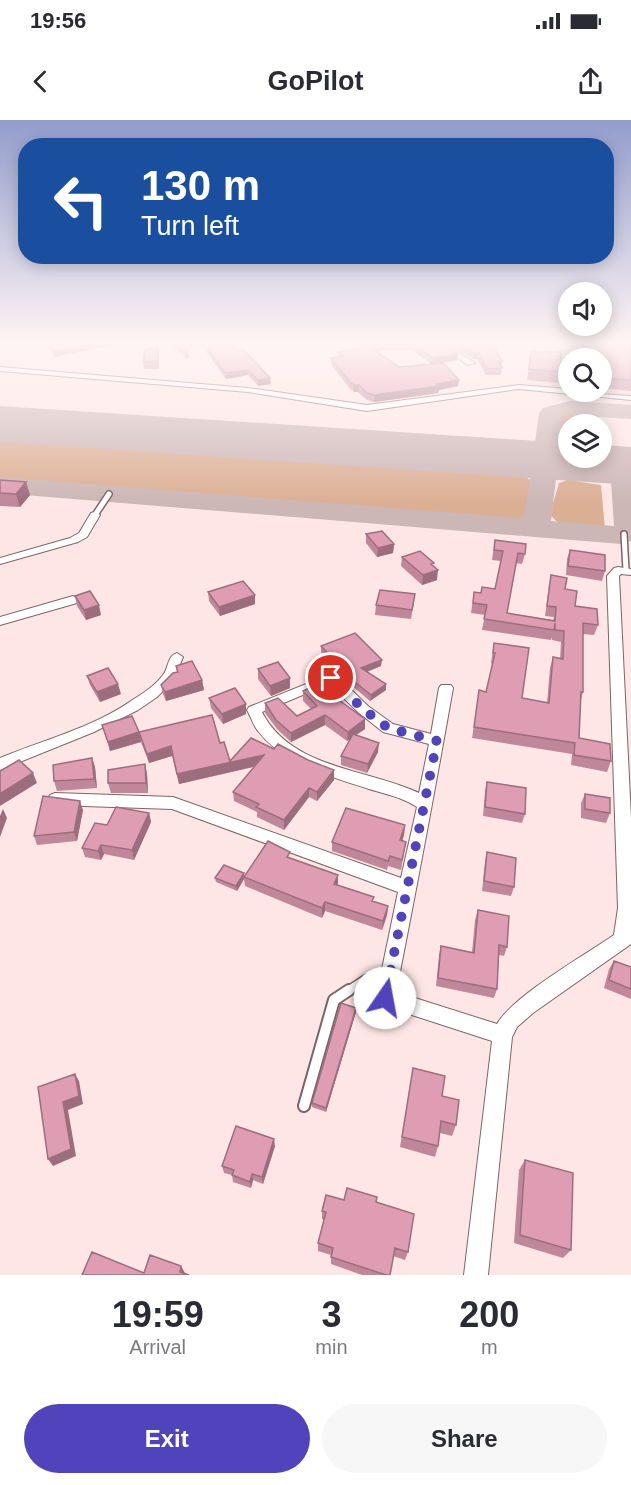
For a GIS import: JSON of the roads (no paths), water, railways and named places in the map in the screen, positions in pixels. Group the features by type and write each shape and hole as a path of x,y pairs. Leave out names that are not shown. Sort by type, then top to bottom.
{"street":[{"path":"287,396 367,408 455,396"},
{"path":"610,396 631,398"},
{"path":"0,561 74,540 83,535 95,515"},
{"path":"476,1275 502,1035 510,1020 526,1005 626,937 627,908 613,576 615,572 629,571"},
{"path":"0,621 73,600"},
{"path":"0,764 55,743 146,697 169,677 177,657"},
{"path":"425,804 412,796 300,758 281,746 257,721 254,710 331,678 363,709 388,728 437,741"},
{"path":"446,688 409,888 385,998 502,1035"},
{"path":"55,799 173,803 409,888"}],"lane":[{"path":"95,515 109,494"},
{"path":"624,534 629,571"},
{"path":"304,1106 334,1000 366,979 388,984"}]}
